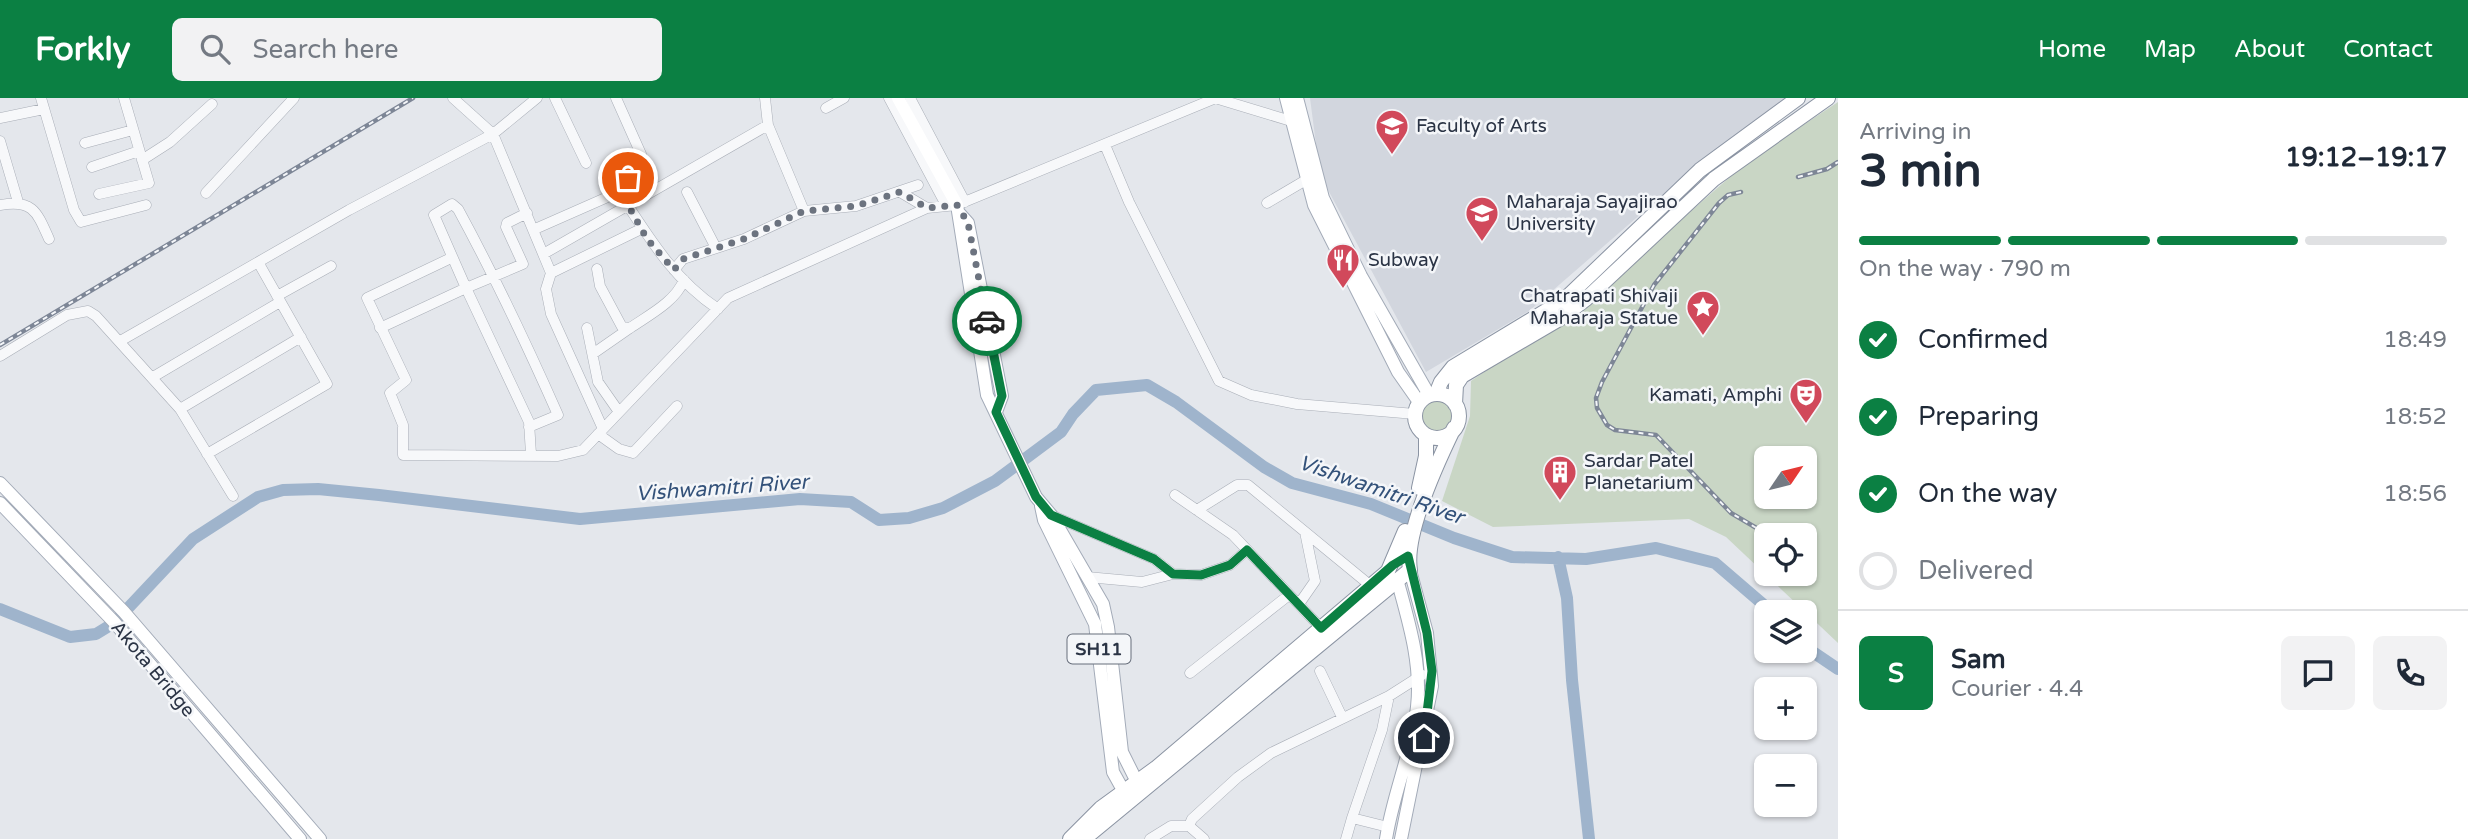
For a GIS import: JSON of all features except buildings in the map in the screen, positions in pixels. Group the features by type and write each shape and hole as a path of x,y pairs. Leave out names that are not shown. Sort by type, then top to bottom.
{"highway":[{"path":"1454,428 1445,436 1426,435 1417,426 1425,401 1453,367 1564,300 1700,170 1798,98"},
{"path":"1425,483 1458,417 1455,404 1456,385 1462,376 1561,318 1586,299 1714,179 1828,98"},
{"path":"1425,401 1450,398 1455,404"},
{"path":"1084,839 1126,797 1395,572 1407,556 1425,483 1426,435"},
{"path":"1139,786 1371,586 1395,572 1407,556"},
{"path":"1070,839 1087,821 1126,797"}],"main road":[{"path":"898,98 957,206"},
{"path":"1286,98 1306,180 1324,227 1407,388 1425,401"},
{"path":"1297,98 1323,198 1425,401"},
{"name":"SH11","path":"957,206 968,223 1002,396 998,417 1039,501 1044,520 1096,624 1113,772 1126,797"},
{"path":"0,484 124,612 320,839"},
{"path":"1039,501 1051,515 1107,617 1122,752 1139,786"},
{"name":"Akota Bridge","path":"0,503 114,622 300,839"},
{"path":"1401,839 1427,719 1432,671 1427,633 1407,556"},
{"path":"1387,833 1415,722 1418,678 1410,627 1395,572"}],"street":[{"path":"99,194 149,183 124,98"},
{"path":"206,193 294,98"},
{"path":"453,98 493,134 536,229 551,273 546,289 551,314 601,432 619,449 633,453 677,406"},
{"path":"122,341 349,210 493,134 537,98"},
{"path":"555,98 586,163"},
{"path":"616,98 641,154 628,178 630,204"},
{"path":"765,98 768,125 804,211"},
{"path":"826,108 844,98"},
{"path":"888,98 957,206"},
{"path":"451,258 367,298 406,380 390,393 403,425 403,455 558,456 583,450 728,298 927,208 957,206 1215,98 1291,121"},
{"path":"915,100 957,206"},
{"path":"0,118 42,103 74,210 81,222 146,205"},
{"path":"92,167 141,156 170,142 212,103"},
{"path":"545,253 768,125"},
{"path":"85,143 133,130"},
{"path":"0,141 18,202"},
{"path":"1105,145 1129,202 1219,381 1251,395 1297,404 1425,401"},
{"path":"1267,203 1306,180"},
{"path":"674,270 683,259 804,211 856,206 918,185"},
{"path":"536,229 619,192 630,204 641,229 674,270 696,294 718,309"},
{"path":"687,192 716,248"},
{"path":"900,192 927,208"},
{"path":"0,205 18,202 37,212 49,239"},
{"path":"529,427 558,415 510,305 458,209 452,204 434,215 529,427 531,454"},
{"path":"380,328 523,264 506,227 507,223 527,213"},
{"path":"551,273 641,229"},
{"path":"207,454 327,384 258,262"},
{"path":"153,377 331,266"},
{"path":"597,269 600,286 615,319 622,327 630,328"},
{"path":"594,353 679,291 684,280"},
{"path":"0,356 67,314 88,311 122,341 180,409 233,496"},
{"path":"587,328 598,382 619,412"},
{"path":"180,409 301,337"},
{"path":"1197,510 1243,483 1371,586"},
{"path":"1175,495 1247,550 1321,628"},
{"path":"1051,515 1154,559 1173,574"},
{"path":"1299,604 1315,581 1305,531"},
{"path":"1087,577 1142,582 1173,574 1201,575 1230,565 1247,550"},
{"path":"1190,673 1289,595"},
{"path":"1320,671 1342,717"},
{"path":"1189,827 1192,819 1238,777 1271,753 1389,696 1432,671"},
{"path":"1346,839 1382,730 1389,696"},
{"path":"1352,818 1387,833"},
{"path":"1150,839 1171,826 1189,827 1204,839"}],"shaded area":[{"name":"Maharaja Sayajirao University","path":"1310,98 1785,98 1710,154 1529,311 1426,372 1320,175"}],"green space":[{"path":"1838,102 1838,643 1817,623 1817,600 1793,600 1778,586 1817,586 1817,523 1754,523 1754,564 1726,537 1689,519 1493,527 1442,501 1470,416 1471,381 1530,341 1564,322 1746,163"},
{"path":"1437,401 1448,406 1453,417 1448,428 1437,433 1426,428 1421,417 1426,406"}],"waterway":[{"name":"Vishwamitri River","path":"0,609 70,637 96,634 114,623 193,539 258,497 283,490 318,489 580,519 800,499 851,502 879,520 909,518 943,508 995,481 1061,432 1073,414 1096,390 1147,385 1176,402 1264,467 1292,483 1371,504 1454,538 1512,557 1586,559 1656,548 1715,563 1758,600"},
{"path":"1558,557 1567,598 1572,680 1589,839"},
{"name":"Vishwamitri River","path":"1817,655 1838,669"}],"railway":[{"path":"0,345 413,98"},
{"path":"1798,177 1827,169 1838,162"},
{"path":"1741,192 1728,195 1719,203 1654,285 1596,398 1597,408 1607,425 1615,430 1656,435 1731,513 1754,527"}],"way so far":[{"path":"628,178 627,185 633,203 628,205 647,239 674,270 683,259 744,239 804,211 856,206 900,192 927,208 957,205 959,213 968,223 987,321"}],"place":[{"name":"Faculty of Arts","path":"1392,156"},
{"name":"Maharaja Sayajirao University","path":"1482,243"},
{"name":"Subway","path":"1343,290"},
{"name":"Chatrapati Shivaji Maharaja Statue","path":"1703,337"},
{"name":"Kamati, Amphi","path":"1806,425"},
{"name":"Sardar Patel Planetarium","path":"1560,502"}],"route":[{"path":"987,321 1002,396 996,412 1036,497 1051,515 1154,559 1173,574 1201,575 1230,565 1247,550 1321,628 1393,565 1408,556 1427,633 1432,671 1424,738"}]}
